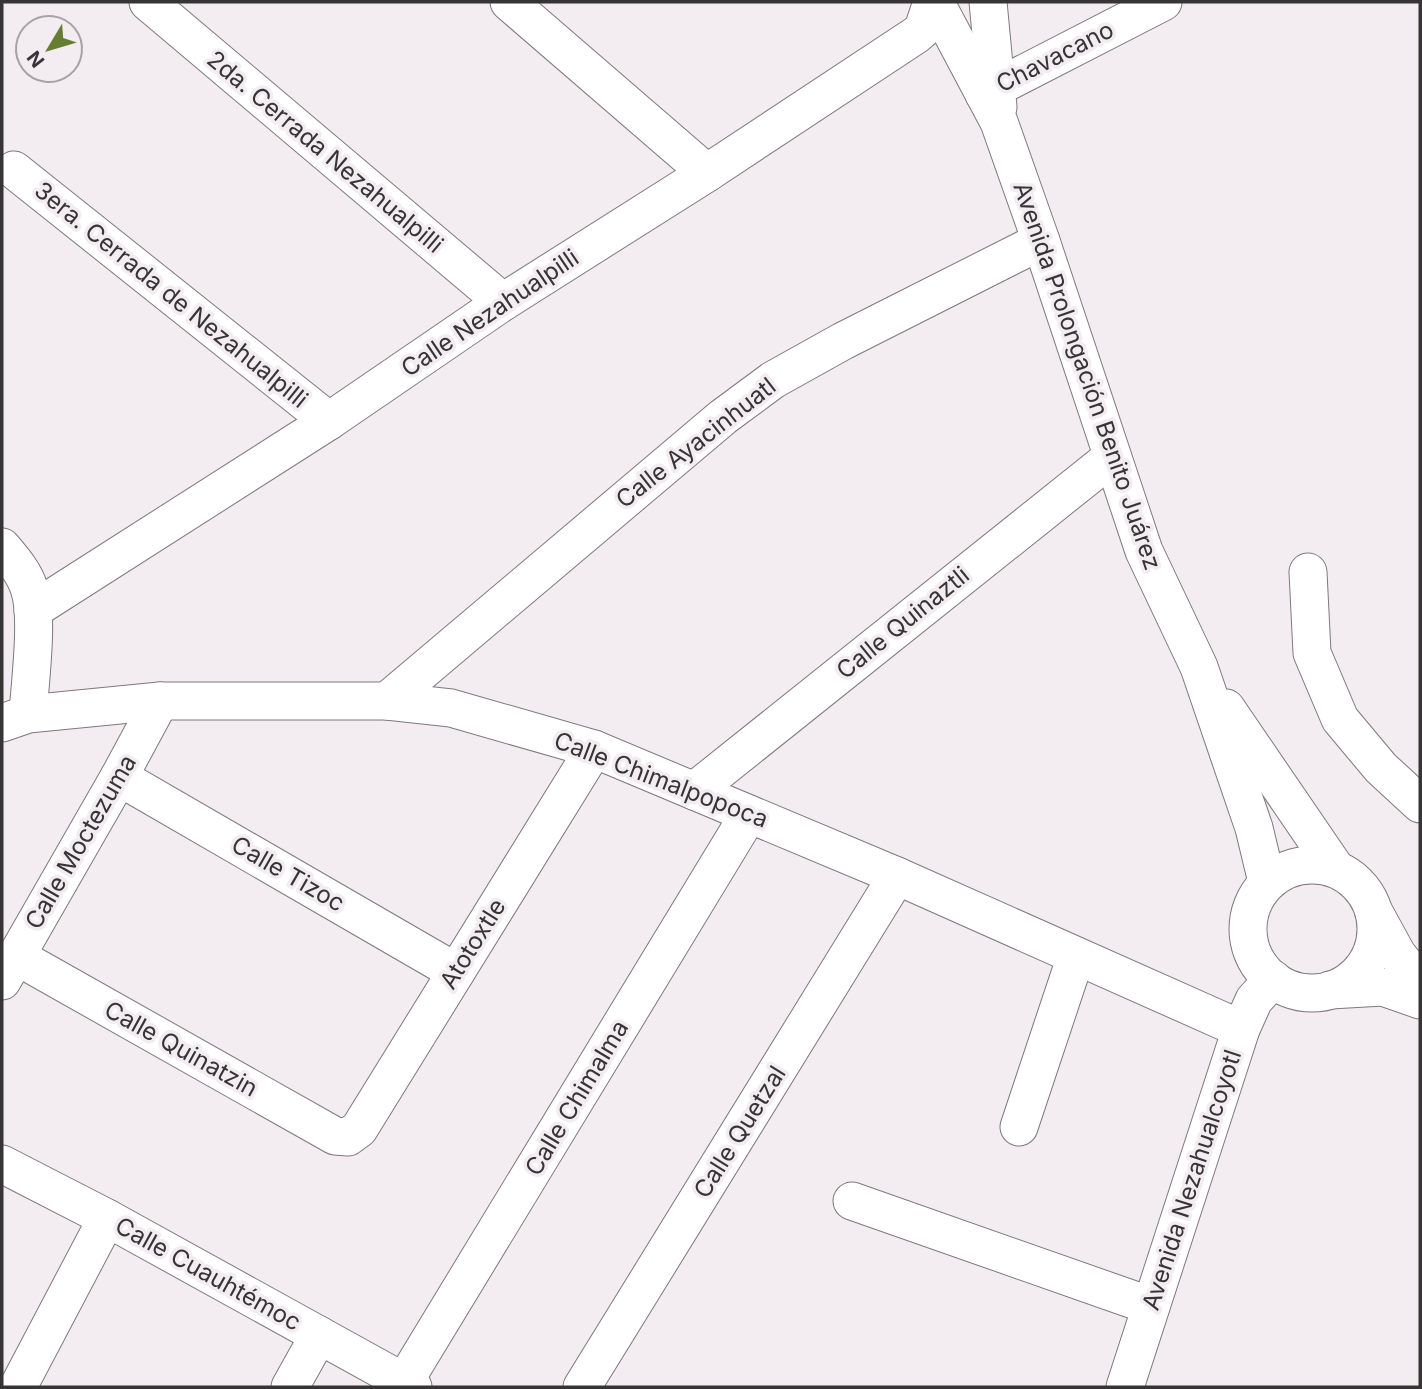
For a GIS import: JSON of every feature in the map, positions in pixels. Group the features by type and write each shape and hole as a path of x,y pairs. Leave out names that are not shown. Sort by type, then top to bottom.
{"street":[{"name":"2da. Cerrada Nezahualpilli","path":"148,2 503,302"},
{"path":"509,2 707,173"},
{"path":"932,5 952,9 978,2"},
{"name":"Avenida Prolongación Benito Juárez","path":"988,2 993,101"},
{"name":"Chavacano","path":"993,101 1163,2"},
{"name":"Calle Nezahualpilli","path":"33,610 329,421 503,302 707,173 916,35 922,29 932,5"},
{"name":"Avenida Prolongación Benito Juárez","path":"932,5 993,101 1144,551 1199,667 1254,828 1267,882"},
{"name":"3era. Cerrada de Nezahualpilli","path":"14,170 329,421"},
{"name":"Calle Ayacinhuatl","path":"387,701 702,435 773,380 843,341 1041,241"},
{"name":"Calle Quinaztli","path":"694,791 1112,457"},
{"path":"2,547 17,565 29,587 33,610 15,718"},
{"path":"1308,572 1312,653 1340,719 1381,768 1420,804"},
{"name":"Avenida Prolongación Benito Juárez","path":"1199,667 1336,869"},
{"name":"Calle Chimalpopoca","path":"15,718 160,701 387,701 451,708 594,748 897,876 1241,1030"},
{"name":"Calle Moctezuma","path":"9,969 160,701"},
{"name":"Atotoxtle","path":"348,1137 359,1129 594,748"},
{"name":"Calle Tizoc","path":"119,777 456,972"},
{"name":"Calle Chimalma","path":"409,1385 749,814"},
{"path":"1420,983 1397,954 1366,894 1353,879 1336,869 1312,864 1288,869 1267,882 1254,900 1248,921 1250,943 1258,963 1273,979 1291,989 1311,993 1383,987 1420,1000"},
{"name":"Calle Quetzal","path":"582,1387 897,876"},
{"path":"1330,990 1352,979 1368,960 1376,937 1374,912"},
{"path":"1019,1127 1076,956"},
{"name":"Calle Quinatzin","path":"9,969 335,1136 348,1137"},
{"name":"Avenida Nezahualcoyotl","path":"1125,1387 1241,1030 1254,1000 1273,979"},
{"name":"Calle Cuauhtémoc","path":"2,1164 107,1218 409,1385"},
{"path":"852,1200 1150,1306"},
{"path":"18,1387 107,1218"},
{"path":"290,1387 319,1335"}]}
